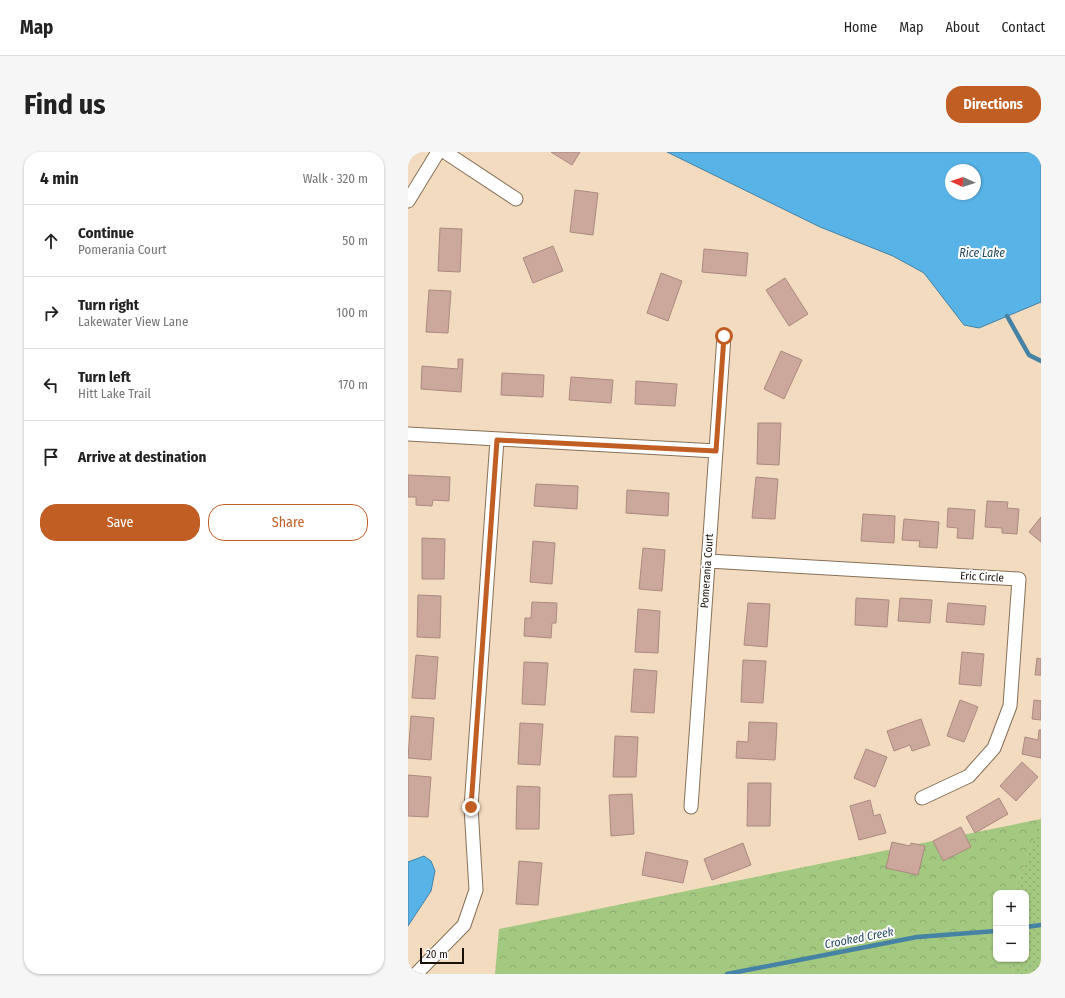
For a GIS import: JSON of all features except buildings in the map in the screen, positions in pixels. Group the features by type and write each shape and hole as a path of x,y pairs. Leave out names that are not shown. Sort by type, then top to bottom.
{"street":[{"path":"408,201 438,152"},
{"path":"444,152 516,199"},
{"name":"Pomerania Court","path":"691,807 724,336"},
{"path":"408,434 716,451"},
{"path":"416,974 464,925 476,890 471,807 497,440"},
{"name":"Eric Circle","path":"708,561 1019,579 1010,706 994,748 969,776 922,798"}],"green space":[{"path":"1041,818 1041,974 1014,974 1010,962 1029,962 1029,890 1015,890"},
{"path":"1041,819 1015,890 993,890 993,962 1010,962 1014,974 495,974 499,929"}],"water":[{"name":"Rice Lake","path":"667,152 1041,152 1041,302 979,328 964,325 924,273 893,256 820,227"},
{"path":"424,856 431,861 435,871 431,891 408,926 408,862"}],"waterway":[{"path":"1007,316 1029,355 1041,361"},
{"name":"Crooked Creek","path":"1029,927 1041,925"},
{"name":"Crooked Creek","path":"727,974 917,937 993,931"}],"route":[{"path":"471,807 497,440 716,451 724,336"}]}
